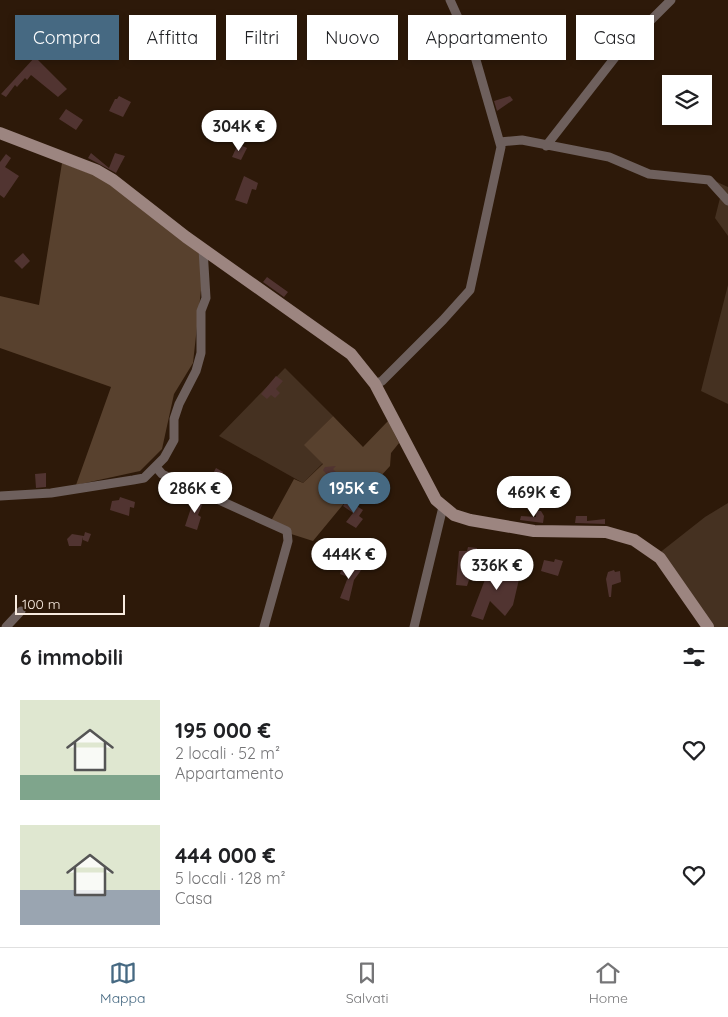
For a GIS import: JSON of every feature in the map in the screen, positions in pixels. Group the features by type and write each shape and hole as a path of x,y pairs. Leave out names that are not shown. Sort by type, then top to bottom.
{"main road":[{"path":"0,133 96,170 113,180 203,249 351,354 375,384 428,487 443,507 454,515 470,520 534,531 606,532 634,540 660,558 708,627"}],"street":[{"path":"375,384 382,381 470,290 500,142 474,53 450,0"},
{"path":"546,146 620,51 671,0"},
{"path":"500,142 515,140 609,158 649,174 709,180 728,201"},
{"path":"0,496 52,493 144,478 164,458 174,440 174,419 178,404 199,361 200,320 206,298 203,249"},
{"path":"156,467 162,474 287,531 288,541 264,627"},
{"path":"414,627 443,507"},
{"path":"6,627 21,612"}],"shaded area":[{"path":"62,163 102,178 200,253 202,281 193,363 174,394 162,449 140,471 76,485 111,387 0,348 0,296 39,305"},
{"path":"715,181 728,187 728,236 715,218 721,194"},
{"path":"728,285 728,404 701,391"},
{"path":"285,368 333,416 305,445 323,463 303,483 219,436"},
{"path":"333,416 363,447 388,421 399,443 391,453 390,466 379,478 370,472 313,541 288,533 271,521 294,479 303,483 323,464 304,445"},
{"path":"728,503 728,627 708,627 658,554 705,517"}],"building":[{"path":"32,60 38,60 67,89 58,97 31,75 27,80 25,78 17,87 15,85 6,97 1,94"},
{"path":"119,96 131,102 123,117 109,111 115,99"},
{"path":"510,96 513,100 497,111 494,101"},
{"path":"66,109 83,120 76,130 59,119"},
{"path":"238,144 247,148 241,160 232,157"},
{"path":"91,153 109,168 115,153 125,156 116,173 88,158"},
{"path":"6,154 11,158 5,167 19,176 4,198 0,195 0,162"},
{"path":"244,176 258,183 256,190 252,189 247,204 235,200"},
{"path":"23,253 30,261 22,269 14,261"},
{"path":"267,277 288,292 284,297 263,282"},
{"path":"276,376 283,381 276,389 280,393 275,398 271,395 267,399 261,394"},
{"path":"336,466 333,469 342,478 335,484 323,470 325,467"},
{"path":"216,468 223,472 216,484 214,483 211,489 201,485 203,481 208,483"},
{"path":"46,473 46,487 36,488 35,474"},
{"path":"195,496 204,500 198,515 201,517 197,530 185,526"},
{"path":"120,497 135,502 134,508 130,507 129,516 110,510 112,501 119,500"},
{"path":"347,500 363,510 359,516 363,519 356,528 346,522 353,513 343,506"},
{"path":"536,511 541,511 544,516 543,523 520,520 521,516 536,517"},
{"path":"576,516 587,516 587,521 605,519 605,524 575,523"},
{"path":"85,532 91,534 88,542 83,540 83,537 81,546 69,546 67,539 72,534 84,536"},
{"path":"468,547 477,548 475,568 473,568 467,586 456,585 459,551 467,551"},
{"path":"501,554 506,556 501,569 520,575 513,605 505,616 490,601 483,620 471,616 486,577 491,579"},
{"path":"555,559 563,561 558,576 541,571 544,560 554,562"},
{"path":"344,563 362,569 354,580 349,601 340,598 348,577 340,574"},
{"path":"614,570 615,572 620,571 621,582 612,585 611,597 609,597 606,579 608,572"}]}
